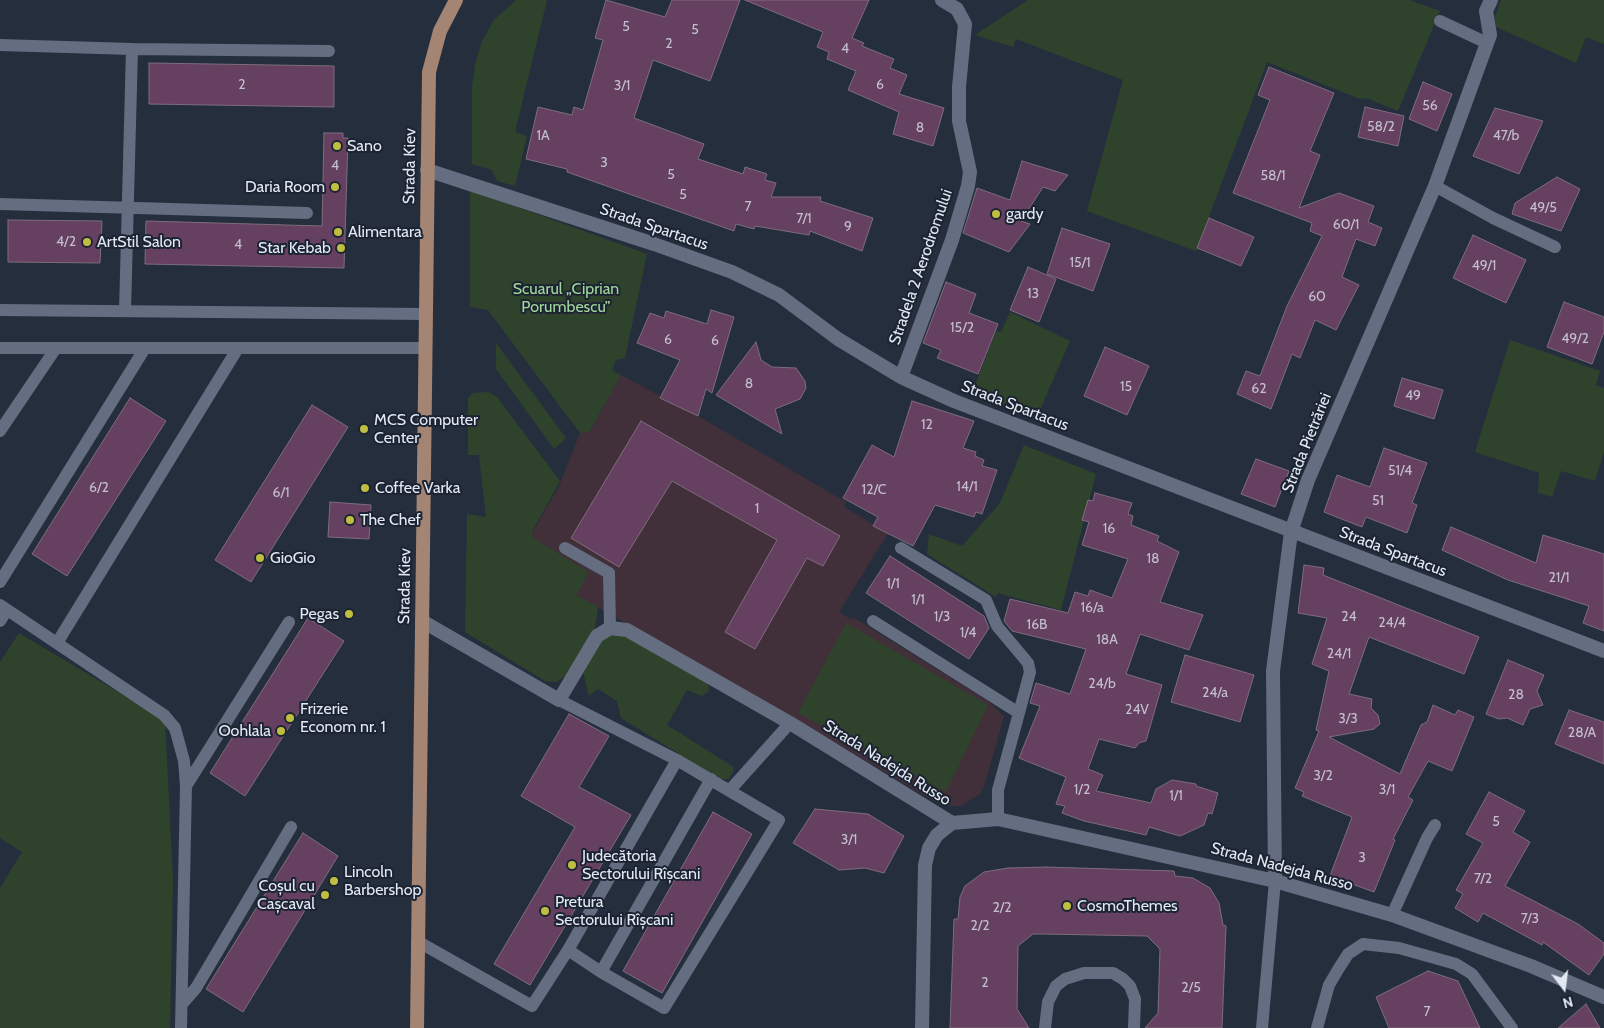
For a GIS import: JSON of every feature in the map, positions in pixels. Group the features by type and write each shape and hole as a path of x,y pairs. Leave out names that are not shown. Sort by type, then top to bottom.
{"main road":[{"name":"Strada Kiev","path":"417,1028 424,348 429,72 440,30 456,0"}],"street":[{"name":"Stradela 2 Aerodromului","path":"900,377 952,240 969,179 967,149 959,112 959,87 965,24 957,9 942,0"},
{"name":"Strada Pietrăriei","path":"1275,881 1273,671 1291,532 1308,480 1435,186 1490,34 1486,11 1491,0"},
{"name":"Strada Spartacus","path":"427,170 654,244 732,272 779,295 838,339 900,377 954,401 1604,652"},
{"path":"422,621 559,700 593,642 610,628"},
{"name":"Strada Nadejda Russo","path":"610,628 627,630 790,723 952,823 998,819 1275,881 1392,915 1531,966 1604,997"},
{"path":"922,1028 925,864 929,848 937,835 952,823"}],"lane":[{"path":"1440,22 1487,43"},
{"path":"0,45 132,49 329,51"},
{"path":"125,311 132,49"},
{"path":"1435,186 1493,218 1554,247"},
{"path":"0,204 307,214"},
{"path":"0,310 425,314"},
{"path":"0,348 424,348"},
{"path":"0,431 56,348"},
{"path":"0,582 145,348"},
{"path":"57,643 238,348"},
{"path":"565,548 609,573 610,628"},
{"path":"901,548 986,600 997,626 1028,663 1030,672 998,790 998,819"},
{"path":"0,621 3,607 164,715 175,728 180,744 186,786 181,1028"},
{"path":"874,621 1019,713"},
{"path":"186,786 288,622"},
{"path":"559,700 712,779 779,820 664,1008 601,972 568,950"},
{"path":"730,790 790,723"},
{"path":"417,941 532,1006 568,950 677,760"},
{"path":"601,972 712,779"},
{"path":"1392,915 1426,838 1435,825"},
{"path":"182,1004 196,988 291,827"},
{"path":"1262,1028 1275,881"},
{"path":"1318,1028 1330,985 1339,968 1348,954 1363,944 1399,948 1456,964 1472,974 1512,1028"},
{"path":"1045,1028 1048,1002 1056,986 1065,979 1084,973 1112,973 1123,978 1130,986 1135,999 1134,1028"}],"shaded area":[{"path":"621,375 698,416 846,502 844,507 888,533 839,612 851,619 853,617 988,701 1004,716 985,784 980,794 961,806 950,806 933,801 791,716 576,595 531,535 559,486 580,433 590,431"}],"green space":[{"path":"516,0 547,0 515,132 527,136 515,186 497,181 492,170 472,164 472,87 475,64 482,41 494,20"},
{"path":"1028,0 1409,0 1440,11 1398,111 1366,98 1360,99 1267,62 1196,251 1087,211 1123,80 1016,39 1013,47 975,35"},
{"path":"1501,0 1604,0 1604,44 1586,37 1576,63 1492,25"},
{"name":"Scuarul „Ciprian Porumbescu”","path":"470,190 647,254 625,358 616,360 612,370 621,375 590,431 580,433 488,310 470,307"},
{"path":"1010,312 1070,341 1036,419 972,393 996,331 1001,332"},
{"path":"1510,340 1600,371 1596,385 1604,388 1604,452 1595,481 1561,471 1552,497 1538,493 1539,473 1475,452"},
{"name":"Scuarul „Ciprian Porumbescu”","path":"496,343 566,438 554,449 496,369"},
{"path":"488,392 497,397 560,481 532,532 533,538 589,572 576,595 598,607 595,628 567,675 556,682 545,681 465,632 467,514 486,517 479,455 468,455 468,398 473,393"},
{"path":"1024,445 1096,474 1061,610 998,593 996,597 927,554 929,534 962,546 1000,503"},
{"path":"846,623 988,705 946,792 798,713"},
{"path":"618,632 708,683 709,691 702,696 687,690 667,725 732,766 734,770 729,779 720,779 621,718 617,701 598,689 589,696 583,672 603,638"},
{"path":"19,633 165,720 173,880 170,1028 0,1028 0,888 22,852 0,838 0,662"}],"building":[{"path":"606,0 665,17 672,0 740,0 710,81 653,60 634,118 704,144 698,159 743,174 745,167 767,174 765,180 776,183 771,197 821,197 820,201 873,218 862,251 810,231 809,235 755,226 754,229 736,224 734,231 567,172 567,169 526,159 538,107 572,115 574,107 583,110 603,40 595,38"},
{"path":"745,0 869,0 852,38 864,43 862,46 894,59 890,68 907,75 899,94 944,108 933,146 893,134 899,112 848,90 856,71 827,59 829,52 817,47 823,32"},
{"path":"149,63 334,66 334,107 149,104"},
{"path":"1269,67 1334,93 1310,151 1320,155 1299,208 1339,193 1374,206 1368,222 1382,228 1375,246 1356,239 1342,277 1359,285 1336,330 1315,320 1300,358 1292,354 1271,409 1237,394 1246,371 1260,376 1287,306 1322,236 1310,231 1312,223 1233,193 1270,100 1258,95"},
{"path":"1423,82 1452,94 1437,131 1409,119"},
{"path":"1365,107 1404,116 1398,146 1358,137"},
{"path":"1495,108 1543,121 1519,174 1473,156"},
{"path":"324,133 343,133 343,138 348,138 344,268 145,264 146,221 322,226"},
{"path":"1022,161 1068,175 1055,191 1043,187 1021,221 1030,224 1009,252 963,233 977,188 1010,200"},
{"path":"1557,177 1580,189 1561,231 1512,214 1515,203"},
{"path":"1209,218 1254,237 1241,266 1197,248"},
{"path":"8,220 102,221 100,263 8,262"},
{"path":"1062,228 1110,244 1093,291 1047,274"},
{"path":"1473,235 1526,260 1506,303 1453,278"},
{"path":"1028,267 1056,279 1039,322 1010,310"},
{"path":"946,282 976,294 969,313 998,324 978,374 937,358 941,350 923,343"},
{"path":"1564,302 1604,317 1604,332 1592,364 1547,347"},
{"path":"711,310 734,317 712,393 706,389 698,416 660,398 680,360 637,343 650,313 664,318 666,311 707,324"},
{"path":"756,342 761,360 772,367 796,368 805,381 806,388 800,399 775,409 782,434 716,395"},
{"path":"1105,347 1149,366 1127,415 1084,396"},
{"path":"1402,378 1443,390 1434,419 1394,406"},
{"path":"130,398 166,421 67,576 32,554"},
{"path":"912,401 974,421 963,448 976,452 975,456 984,460 982,466 997,470 982,514 976,512 974,517 935,505 913,546 873,526 878,517 843,498 872,445 894,457"},
{"path":"312,405 348,427 251,582 215,560"},
{"path":"641,421 840,536 823,566 807,558 755,649 725,632 777,540 672,481 619,567 571,538"},
{"path":"1384,448 1427,463 1412,503 1417,505 1407,533 1366,517 1362,527 1324,512 1337,475 1370,487"},
{"path":"1256,459 1289,471 1275,507 1241,494"},
{"path":"1095,493 1132,503 1128,514 1133,516 1131,525 1159,536 1157,541 1179,552 1160,602 1203,615 1189,650 1140,634 1126,674 1162,685 1146,741 1139,743 1135,748 1099,739 1088,769 1103,775 1096,791 1151,803 1156,789 1172,780 1196,784 1196,786 1218,793 1212,814 1208,813 1204,825 1180,836 1149,827 1146,835 1084,821 1062,813 1065,806 1056,804 1066,777 1019,758 1040,706 1030,703 1036,683 1070,694 1086,649 1012,631 1004,621 1010,599 1068,613 1075,592 1088,596 1090,590 1112,598 1128,559 1082,545 1089,522 1082,520 1088,500 1093,501"},
{"path":"330,502 371,505 369,539 328,537"},
{"path":"1451,527 1536,563 1543,535 1604,554 1604,631 1583,623 1589,606 1508,580 1442,550"},
{"path":"890,556 984,616 989,628 969,659 866,593"},
{"path":"1304,565 1324,568 1323,575 1479,637 1464,674 1369,637 1349,694 1372,699 1371,708 1378,715 1380,724 1374,729 1329,737 1400,774 1421,725 1427,722 1433,705 1455,715 1458,710 1474,717 1452,771 1428,761 1408,797 1413,800 1393,839 1395,840 1374,892 1330,876 1352,817 1302,796 1304,792 1295,788 1319,731 1316,730 1329,671 1312,664 1327,618 1298,613"},
{"path":"308,618 344,641 245,796 210,773"},
{"path":"1185,655 1254,675 1240,722 1171,702"},
{"path":"1508,660 1544,675 1537,691 1543,705 1530,709 1523,725 1507,718 1499,719 1486,714"},
{"path":"1569,710 1604,722 1604,764 1555,744"},
{"path":"569,714 609,736 579,787 631,815 530,985 494,964 575,827 521,796"},
{"path":"1489,792 1525,811 1513,832 1530,842 1505,886 1578,924 1604,943 1604,954 1589,975 1543,942 1542,945 1483,913 1478,922 1455,908 1463,894 1456,890 1483,843 1466,834"},
{"path":"815,809 868,814 904,836 884,873 865,868 839,870 793,843"},
{"path":"713,812 752,834 662,993 623,971"},
{"path":"303,833 338,856 243,1012 206,989"},
{"path":"1046,867 1174,871 1175,876 1193,878 1210,888 1219,903 1223,925 1226,926 1222,1028 1145,1028 1158,1013 1160,949 1147,936 1033,934 1018,946 1017,1009 1029,1028 950,1028 954,919 958,919 960,897 965,886 984,872 1008,868"},
{"path":"1428,971 1458,981 1480,1028 1389,1028 1376,997"},
{"path":"1586,1004 1600,1028 1558,1028"}],"place":[{"name":"Sano","path":"337,146"},
{"name":"Daria Room","path":"335,187"},
{"name":"gardy","path":"996,214"},
{"name":"Alimentara","path":"338,232"},
{"name":"ArtStil Salon","path":"87,242"},
{"name":"Star Kebab","path":"341,248"},
{"name":"MCS Computer Center","path":"364,429"},
{"name":"Coffee Varka","path":"365,488"},
{"name":"The Chef","path":"350,520"},
{"name":"GioGio","path":"260,558"},
{"name":"Pegas","path":"349,614"},
{"name":"Frizerie Econom nr. 1","path":"290,718"},
{"name":"Oohlala","path":"281,731"},
{"name":"Judecătoria Sectorului Rîșcani","path":"572,865"},
{"name":"Lincoln Barbershop","path":"334,881"},
{"name":"Coșul cu Cașcaval","path":"325,895"},
{"name":"CosmoThemes","path":"1067,906"},
{"name":"Pretura Sectorului Rîșcani","path":"545,911"}]}
